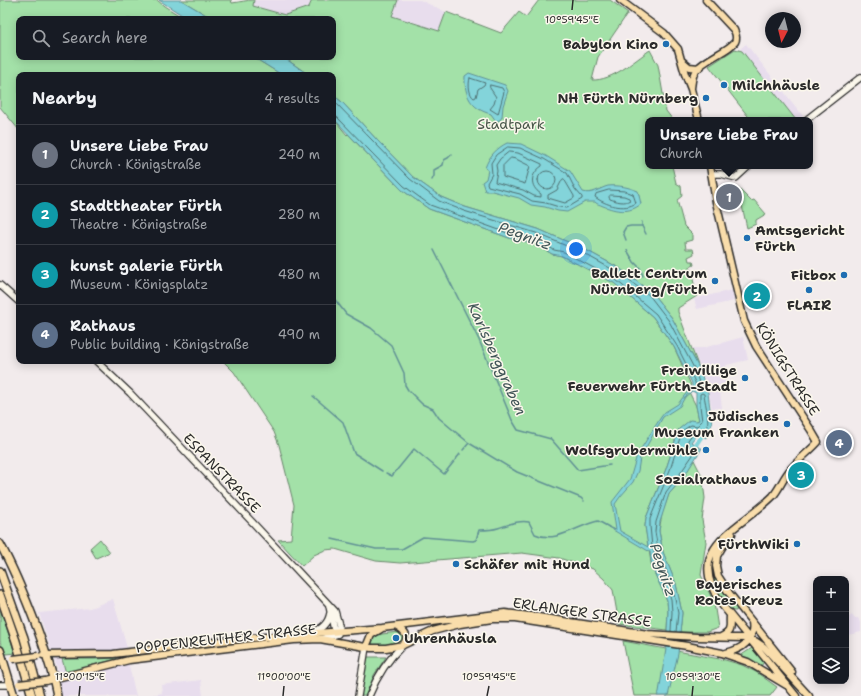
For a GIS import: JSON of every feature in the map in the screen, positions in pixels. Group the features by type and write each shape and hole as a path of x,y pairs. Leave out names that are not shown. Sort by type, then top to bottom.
{"highway":[{"path":"0,544 18,579 47,655 57,696"},
{"path":"0,571 24,638 40,696"},
{"path":"0,595 16,641 32,696"},
{"path":"0,650 2,661 14,696"}],"main road":[{"path":"620,0 664,33 678,49 698,117"},
{"path":"691,89 692,77 699,68 735,39 734,30 706,0"},
{"path":"682,61 689,66 699,68"},
{"name":"KÖNIGSTRASSE","path":"710,169 744,321 756,346 818,442 792,467 775,493 745,519"},
{"path":"745,519 721,540 711,554 708,564 708,576 712,588 730,616 796,696"},
{"path":"745,519 720,550 716,571 720,581 792,672 797,682"},
{"name":"ERLANGER STRASSE","path":"382,628 506,614 538,617 724,653 748,662 786,684"},
{"path":"720,637 729,631 730,616"},
{"name":"ERLANGER STRASSE","path":"403,645 429,633 445,628 477,621 504,619 615,632 750,639"},
{"path":"724,653 743,647 750,639 752,622"},
{"path":"397,627 404,632 406,636 406,642 403,645"},
{"path":"366,647 371,635 382,628"},
{"name":"POPPENREUTHER STRASSE","path":"2,661 47,655 113,654 188,644 312,633 336,633 382,628"},
{"name":"POPPENREUTHER STRASSE","path":"11,685 45,681 129,660 266,643 320,639 384,649 403,645"},
{"path":"750,639 760,643 809,696"}],"street":[{"path":"810,117 861,77"},
{"path":"711,174 721,174 736,178 746,169"},
{"path":"0,285 16,299"},
{"name":"ESPANSTRASSE","path":"99,364 130,393 199,466 329,608"},
{"path":"329,608 339,642"},
{"path":"312,633 326,624 329,608"},
{"path":"320,639 336,633"},
{"name":"ERLANGER STRASSE","path":"369,696 376,678 386,662 403,645"},
{"path":"358,696 366,647"},
{"path":"0,685 11,685"}],"shaded area":[{"path":"254,0 312,0 309,7 285,15 253,6"},
{"path":"398,0 420,0 446,12 439,31 392,16"},
{"path":"746,44 803,116 794,117 740,49"},
{"path":"732,290 734,301 697,309 694,299"},
{"path":"743,337 748,360 726,365 728,376 726,391 720,392 722,408 712,408 704,377 692,348 703,348"},
{"path":"113,599 127,648 129,666 136,696 61,696 57,668 39,613 90,608"},
{"path":"852,615 854,618 858,618 861,622 861,632 849,635 849,617"},
{"path":"201,680 203,696 148,696 162,693 161,685"}],"green space":[{"path":"0,0 157,0 180,16 16,16 16,60 258,60 277,72 16,72 16,126 0,107"},
{"name":"Stadtpark","path":"181,0 231,0 232,3 254,0 253,6 285,15 309,7 312,0 398,0 392,16 439,31 446,12 501,33 519,12 526,17 539,0 610,0 628,13 598,57 592,80 615,74 650,50 658,65 666,111 671,117 645,117 645,169 673,169 676,183 681,186 682,196 677,200 684,226 692,234 692,240 685,242 686,249 693,249 694,254 688,257 689,261 693,261 694,265 690,267 697,296 678,308 678,312 699,368 672,318 652,293 619,268 584,249 538,229 465,207 441,197 413,177 336,97 336,72 305,72 287,60 336,60 336,16 208,16"},
{"path":"735,49 742,51 794,117 749,117 709,66"},
{"path":"336,122 347,135 348,134 402,190 429,209 512,239 534,243 552,254 562,256 614,283 653,317 674,347 691,385 687,388 696,406 699,420 679,429 666,469 646,518 645,526 652,568 667,600 667,630 619,624 613,590 604,579 593,569 559,558 522,553 400,563 376,561 335,549 325,550 314,555 302,566 278,540 291,539 294,505 279,445 274,432 234,372 226,364 336,364"},
{"path":"738,188 751,201 754,200 766,214 756,220 756,224 747,228"},
{"path":"694,460 702,476 705,498 702,520 706,542 701,575 714,603 718,628 707,632 680,632 682,613 676,584 663,552 659,531 662,514 669,494 683,478"},
{"path":"100,539 110,552 96,558 90,548"},
{"path":"712,575 715,575 722,588 737,608 736,611 731,610 723,603 714,585"},
{"path":"0,608 15,653 6,654 3,652 0,641"},
{"path":"398,632 403,634 404,639 397,644 384,646 371,644 372,638 382,634"},
{"path":"623,641 725,660 742,665 756,672 777,687 770,696 634,696"},
{"path":"752,648 764,662 761,666 740,656"},
{"path":"367,657 386,657 374,675 366,696 361,696"},
{"path":"117,658 66,673 62,659 94,659"}],"water":[{"path":"159,0 181,0 208,16 183,16"},
{"path":"258,60 287,60 305,72 277,72"},
{"path":"469,73 505,85 508,91 500,120 496,121 491,114 478,109 470,100 465,83 465,76"},
{"name":"Pegnitz","path":"336,97 413,177 441,197 465,207 538,229 584,249 619,268 652,293 672,318 699,368 708,393 712,424 706,438 698,433 691,442 702,448 683,478 669,494 660,522 659,531 663,552 676,584 682,613 678,654 668,696 657,696 659,692 666,649 668,612 667,600 652,568 650,552 608,527 616,530 612,502 630,479 637,455 665,412 678,404 692,387 692,383 674,347 653,317 614,283 562,256 552,254 534,243 512,239 429,209 402,190 336,121","holes":["692,391 696,393 696,406 699,420 690,420 679,429 666,469 646,518 645,526 648,547 620,531 615,504 633,482 638,471 640,458 663,417 680,406 685,397"]},
{"path":"507,143 521,144 546,156 570,171 583,192 593,192 608,186 631,188 638,191 641,204 632,209 622,211 608,208 595,202 585,202 567,212 531,205 519,198 492,191 485,191 482,182 486,179 488,170 485,168 494,153"}],"waterway":[{"path":"432,180 434,170 443,165 444,160 452,154"},
{"path":"626,240 623,232 626,227 642,226 642,222"},
{"path":"642,226 646,234"},
{"name":"Karlsberggraben","path":"434,250 479,340 512,420 518,430 551,439 578,470 610,465"},
{"path":"627,250 634,262 640,268 643,276"},
{"path":"336,301 346,314 371,328 391,345 404,373 405,385 408,390 422,404 433,409 439,418 469,443 517,472 581,498 584,501"},
{"path":"313,396 343,422 354,453 382,471"},
{"path":"693,449 705,431"},
{"path":"463,450 469,443"},
{"path":"386,473 392,476 414,449 444,474 460,454"},
{"path":"332,539 376,549 402,549 423,537 473,541 476,540 479,530 493,529 521,522 529,522 535,534 551,537 567,533 598,521 609,527"}],"place":[{"name":"Babylon Kino","path":"666,44"},
{"name":"Milchhäusle","path":"724,85"},
{"name":"NH Fürth Nürnberg","path":"706,98"},
{"name":"Unsere Liebe Frau","path":"729,197"},
{"name":"Amtsgericht Fürth","path":"747,238"},
{"name":"Fitbox","path":"844,275"},
{"name":"Ballett Centrum Nürnberg/Fürth","path":"715,281"},
{"name":"FLAIR","path":"809,290"},
{"name":"Stadttheater Fürth","path":"757,296"},
{"name":"Freiwillige Feuerwehr Fürth-Stadt","path":"745,378"},
{"name":"Jüdisches Museum Franken","path":"787,424"},
{"name":"Rathaus","path":"839,443"},
{"name":"Wolfsgrubermühle","path":"706,450"},
{"name":"kunst galerie Fürth","path":"801,475"},
{"name":"Sozialrathaus","path":"765,479"},
{"name":"FürthWiki","path":"797,544"},
{"name":"Schäfer mit Hund","path":"456,564"},
{"name":"Bayerisches Rotes Kreuz","path":"739,569"},
{"name":"Uhrenhäusla","path":"396,638"}]}
